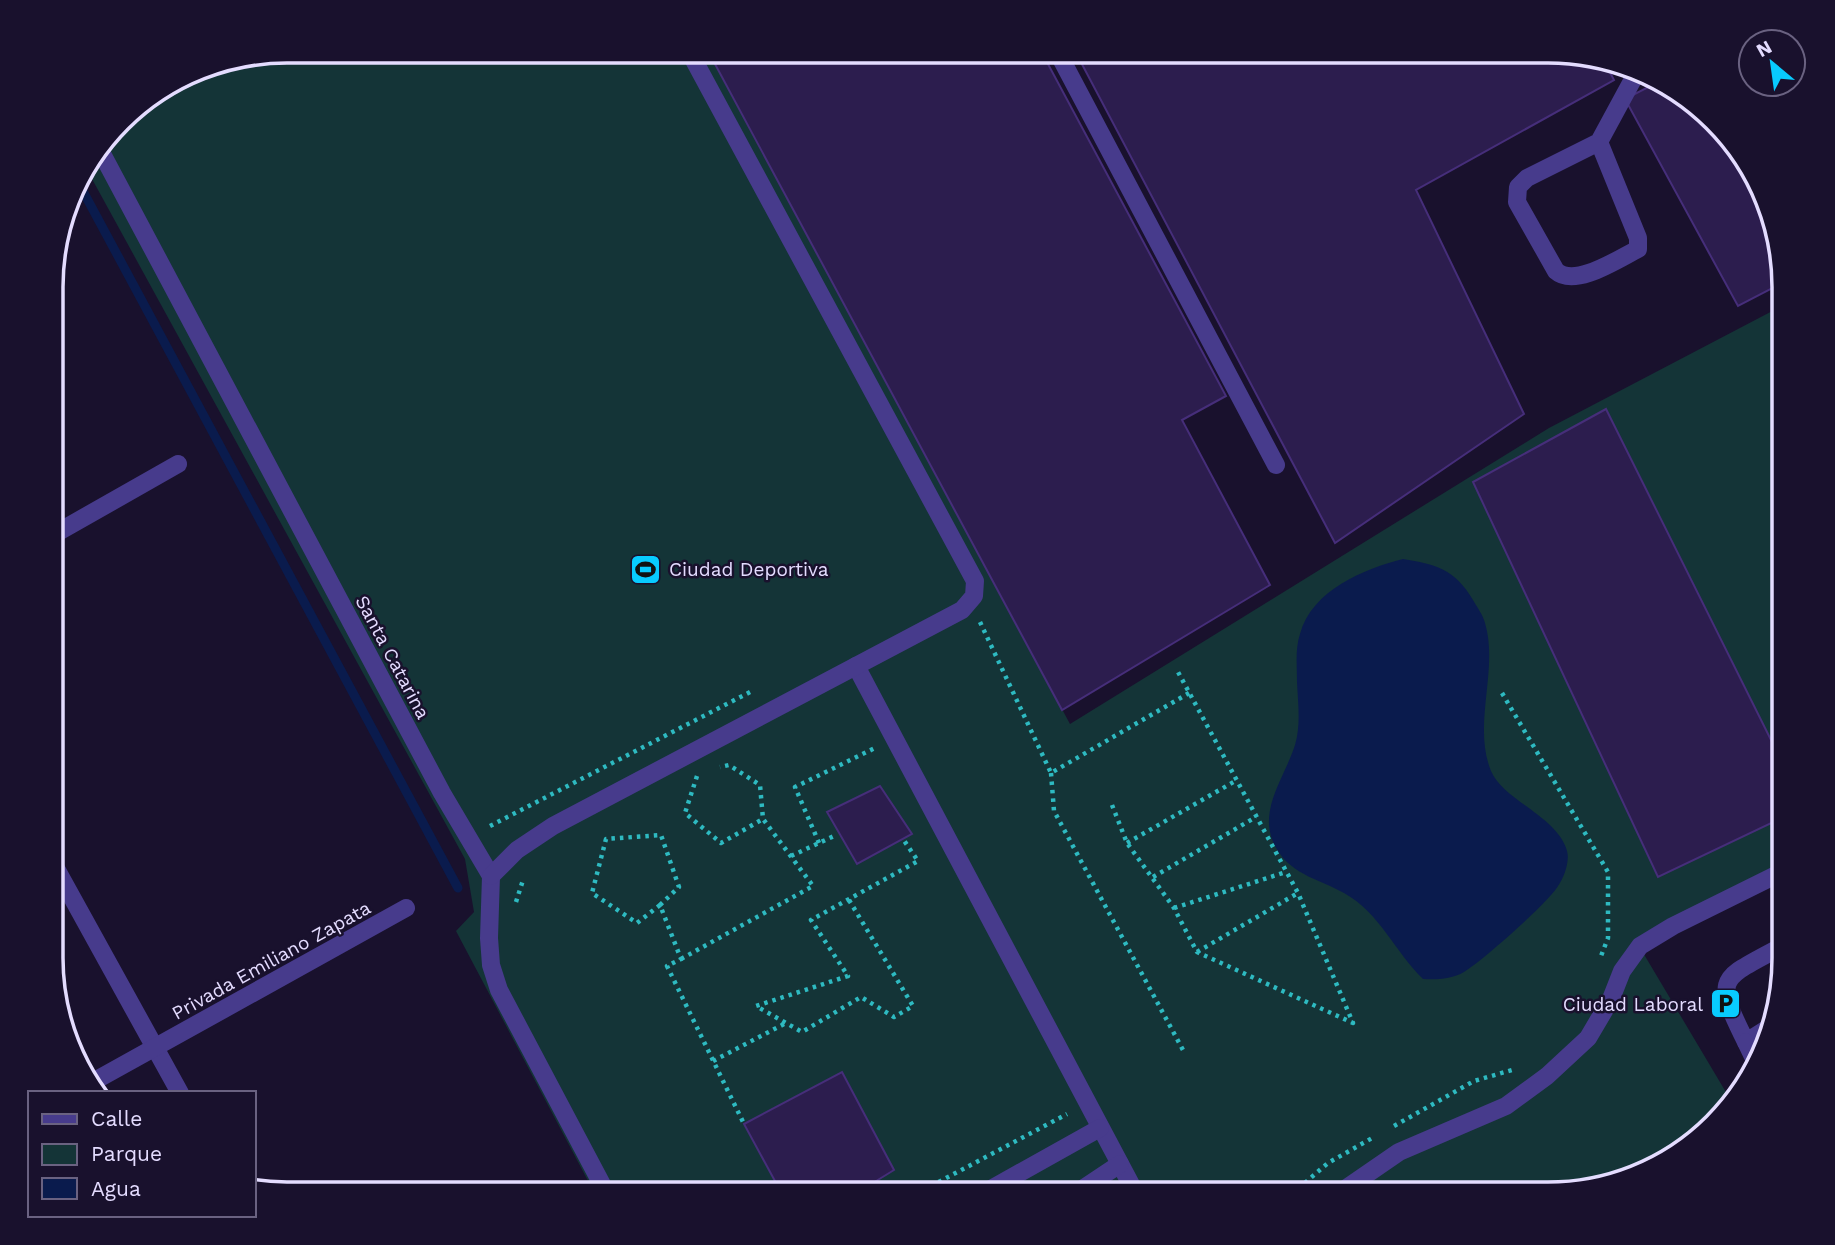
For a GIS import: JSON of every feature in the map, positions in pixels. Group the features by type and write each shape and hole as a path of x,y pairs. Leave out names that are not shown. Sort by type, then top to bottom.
{"street":[{"path":"601,1182 499,990 491,965 489,938 491,876 517,850 553,826 962,610 974,596 975,581 696,63"},
{"path":"1063,63 1276,465"},
{"path":"1599,142 1638,238 1638,249 1575,278 1563,277 1556,271 1517,202 1518,187 1527,178 1599,142 1633,80"},
{"name":"Santa Catarina","path":"104,158 442,793 491,876"},
{"path":"63,529 178,464"},
{"path":"856,666 1130,1182"},
{"path":"1355,1182 1399,1152 1506,1106 1547,1076 1588,1038 1611,999 1622,971 1640,946 1772,877"},
{"path":"63,881 179,1091"},
{"name":"Privada Emiliano Zapata","path":"99,1079 406,908"},
{"path":"1751,1052 1727,1003 1725,988 1729,977 1772,951"},
{"path":"1746,1042 1758,1035"},
{"path":"1003,1182 1100,1128"},
{"path":"1093,1182 1120,1164"}],"path":[{"path":"974,611 1051,773 1054,811 1183,1050"},
{"path":"1112,805 1127,843 1174,908 1197,952 1353,1023 1298,894 1178,672"},
{"path":"491,827 758,687"},
{"path":"1051,773 1189,693"},
{"path":"1502,693 1608,872 1608,938 1600,959"},
{"path":"819,843 795,787 885,744"},
{"path":"744,1124 667,966 813,886 763,819 760,785 729,765 697,774 685,813 722,844 763,819"},
{"path":"1127,843 1237,780"},
{"path":"1153,877 1256,817"},
{"path":"662,835 679,887 660,905 637,923 592,894 606,839 662,835"},
{"path":"791,856 834,835"},
{"path":"849,900 912,1006 894,1017 861,997 802,1032 756,1006 848,976 811,920 918,861 902,839"},
{"path":"1174,908 1286,872"},
{"path":"1197,952 1298,894"},
{"path":"660,905 681,958"},
{"path":"713,1061 786,1024"},
{"path":"1389,1129 1474,1081 1520,1068"},
{"path":"939,1182 1074,1110"},
{"path":"1306,1182 1328,1163 1377,1135"}],"green space":[{"name":"Ciudad Deportiva","path":"287,63 714,63 1070,724 1549,428 1772,311 1772,886 1642,951 1727,1093 1684,1136 1647,1159 1592,1178 1563,1182 589,1182 456,931 474,912 465,859 92,178 109,151 139,119 188,86 229,71"}],"water":[{"path":"1403,559 1434,566 1451,575 1459,581 1480,611 1488,641 1484,735 1491,771 1507,791 1553,828 1562,839 1568,855 1560,883 1529,918 1464,972 1439,979 1423,979 1357,901 1291,866 1278,851 1271,837 1269,824 1273,797 1297,737 1297,652 1298,640 1306,619 1316,605 1341,584 1372,569"}],"building":[{"path":"714,63 1047,63 1226,396 1182,420 1270,585 1062,710"},
{"path":"1081,63 1548,63 1577,65 1610,72 1614,80 1416,190 1524,414 1335,543"},
{"path":"1649,87 1696,119 1726,151 1749,188 1760,215 1768,243 1772,288 1738,306 1625,99"},
{"path":"1606,409 1772,742 1772,823 1658,877 1473,482"},
{"path":"880,786 912,834 857,864 827,812"},
{"path":"842,1072 894,1170 874,1182 775,1182 744,1124"}],"waterway":[{"path":"84,193 458,888"}],"place":[{"name":"Ciudad Deportiva","path":"646,569"},
{"name":"Ciudad Laboral","path":"1726,1004"}]}
